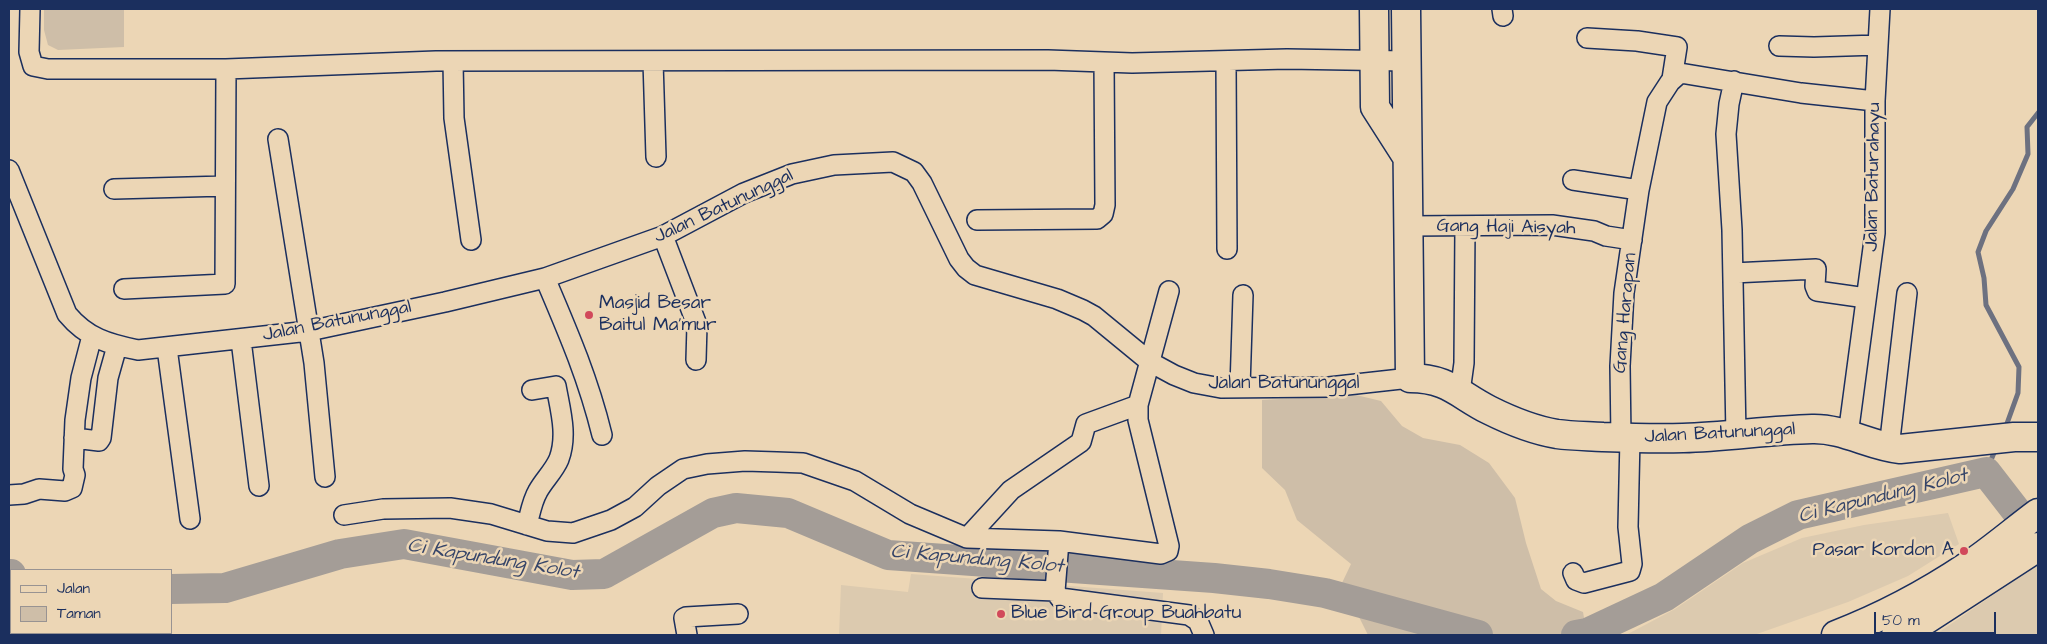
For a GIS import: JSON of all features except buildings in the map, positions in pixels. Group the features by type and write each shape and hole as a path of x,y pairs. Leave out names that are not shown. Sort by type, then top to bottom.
{"street":[{"path":"30,9 29,52 33,66 48,70 226,69 453,61 1048,60 1226,62 1287,59 1406,61"},
{"path":"1374,9 1375,107 1407,156"},
{"path":"1406,9 1410,378"},
{"name":"Jalan Baturahayu","path":"1848,435 1875,233 1875,101 1880,9"},
{"path":"1587,38 1637,41 1677,48 1676,76 1734,81 1801,93 1875,101"},
{"path":"1779,46 1878,45"},
{"path":"453,61 454,118 471,240"},
{"path":"653,61 656,157"},
{"path":"977,220 1098,219 1103,214 1105,205 1104,62"},
{"path":"1226,62 1227,249"},
{"path":"124,289 225,284 226,69"},
{"name":"Gang Harapan","path":"1573,573 1576,580 1584,583 1630,571 1632,564 1628,538 1626,438 1620,366 1624,293 1639,190 1657,102 1676,76"},
{"path":"1734,81 1729,104 1726,134 1733,273 1736,435"},
{"path":"278,139 318,394 325,477"},
{"name":"Jalan Batununggal","path":"9,170 14,193 67,314 81,330 92,336 117,346 138,350 309,331 445,302 545,278 664,236 744,194 792,174 834,165 892,162 914,172 922,183 959,259 970,272 989,280 1057,299 1094,316 1150,362 1194,383 1221,388 1329,387 1410,378 1427,378 1442,383 1488,409 1532,429 1560,434 1626,438 1682,438 1814,429 1848,435 1889,448 1908,449 2014,438"},
{"path":"1573,180 1639,190"},
{"path":"114,189 226,186"},
{"name":"Gang Haji Aisyah","path":"1408,226 1552,225 1594,231 1606,236 1632,240"},
{"path":"1460,392 1464,356 1465,227"},
{"path":"664,236 697,325 696,360"},
{"path":"1733,273 1816,270 1815,286 1817,291 1866,298"},
{"path":"545,278 572,382 602,435"},
{"path":"344,515 383,509 450,508 492,514 548,531 573,533 611,520 635,507 658,486 683,470 707,464 753,461 803,463 856,481 910,514 977,539 1059,541 1161,554 1168,550 1169,546 1138,420 1138,404 1169,291"},
{"path":"1889,448 1907,293"},
{"path":"1240,387 1243,296"},
{"path":"9,495 24,494 39,489 65,491 72,488 75,475 73,469 75,420 92,336"},
{"path":"241,340 260,486"},
{"path":"74,438 98,441 101,438 108,378 117,346"},
{"path":"167,348 190,518"},
{"path":"532,390 572,382"},
{"path":"527,525 537,492 556,465 563,441 563,423 572,382"},
{"path":"977,539 984,518 1011,490 1081,442 1086,424 1138,404"},
{"path":"1836,635 1874,620 1919,597 1970,565 2038,513"},
{"path":"1059,541 1059,560 1055,587 1060,598 1189,616 1195,618 1202,630"},
{"path":"1896,635 1928,627 2031,552"},
{"path":"982,588 1055,587"},
{"path":"686,632 684,618 686,617 738,614"}],"shaded area":[{"path":"1948,513 1959,544 1908,576 1848,602 1754,635 1626,635 1675,609 1743,563 1802,538 1864,525"},
{"path":"2038,564 2038,635 1935,635"},
{"name":"Blue Bird Group Buahbatu","path":"911,574 1163,593 1161,635 839,635 841,585 908,592"}],"green space":[{"path":"44,9 124,9 124,47 58,50 48,45 44,30"},
{"path":"1356,395 1381,401 1402,426 1423,438 1460,445 1489,463 1515,498 1526,543 1541,589 1556,601 1583,612 1587,635 1368,635 1342,583 1351,564 1297,520 1285,490 1262,468 1262,400"}],"waterway":[{"path":"2005,429 2018,393 2019,367 1986,305 1984,278 1978,252 1986,231 2013,189 2028,154 2027,127 2038,113"},
{"path":"1986,472 1996,448"},
{"name":"Ci Kapundung Kolot","path":"1576,635 1587,633 1664,597 1750,539 1798,515 1986,472 2038,539"},
{"name":"Ci Kapundung Kolot","path":"172,589 225,588 340,554 404,544 572,575 604,574 713,513 736,508 788,513 888,555 1214,578 1269,584 1325,593 1478,635"}],"place":[{"name":"Masjid Besar Baitul Ma'mur","path":"589,315"},
{"name":"Pasar Kordon A","path":"1964,551"},
{"name":"Blue Bird Group Buahbatu","path":"1001,614"}]}
